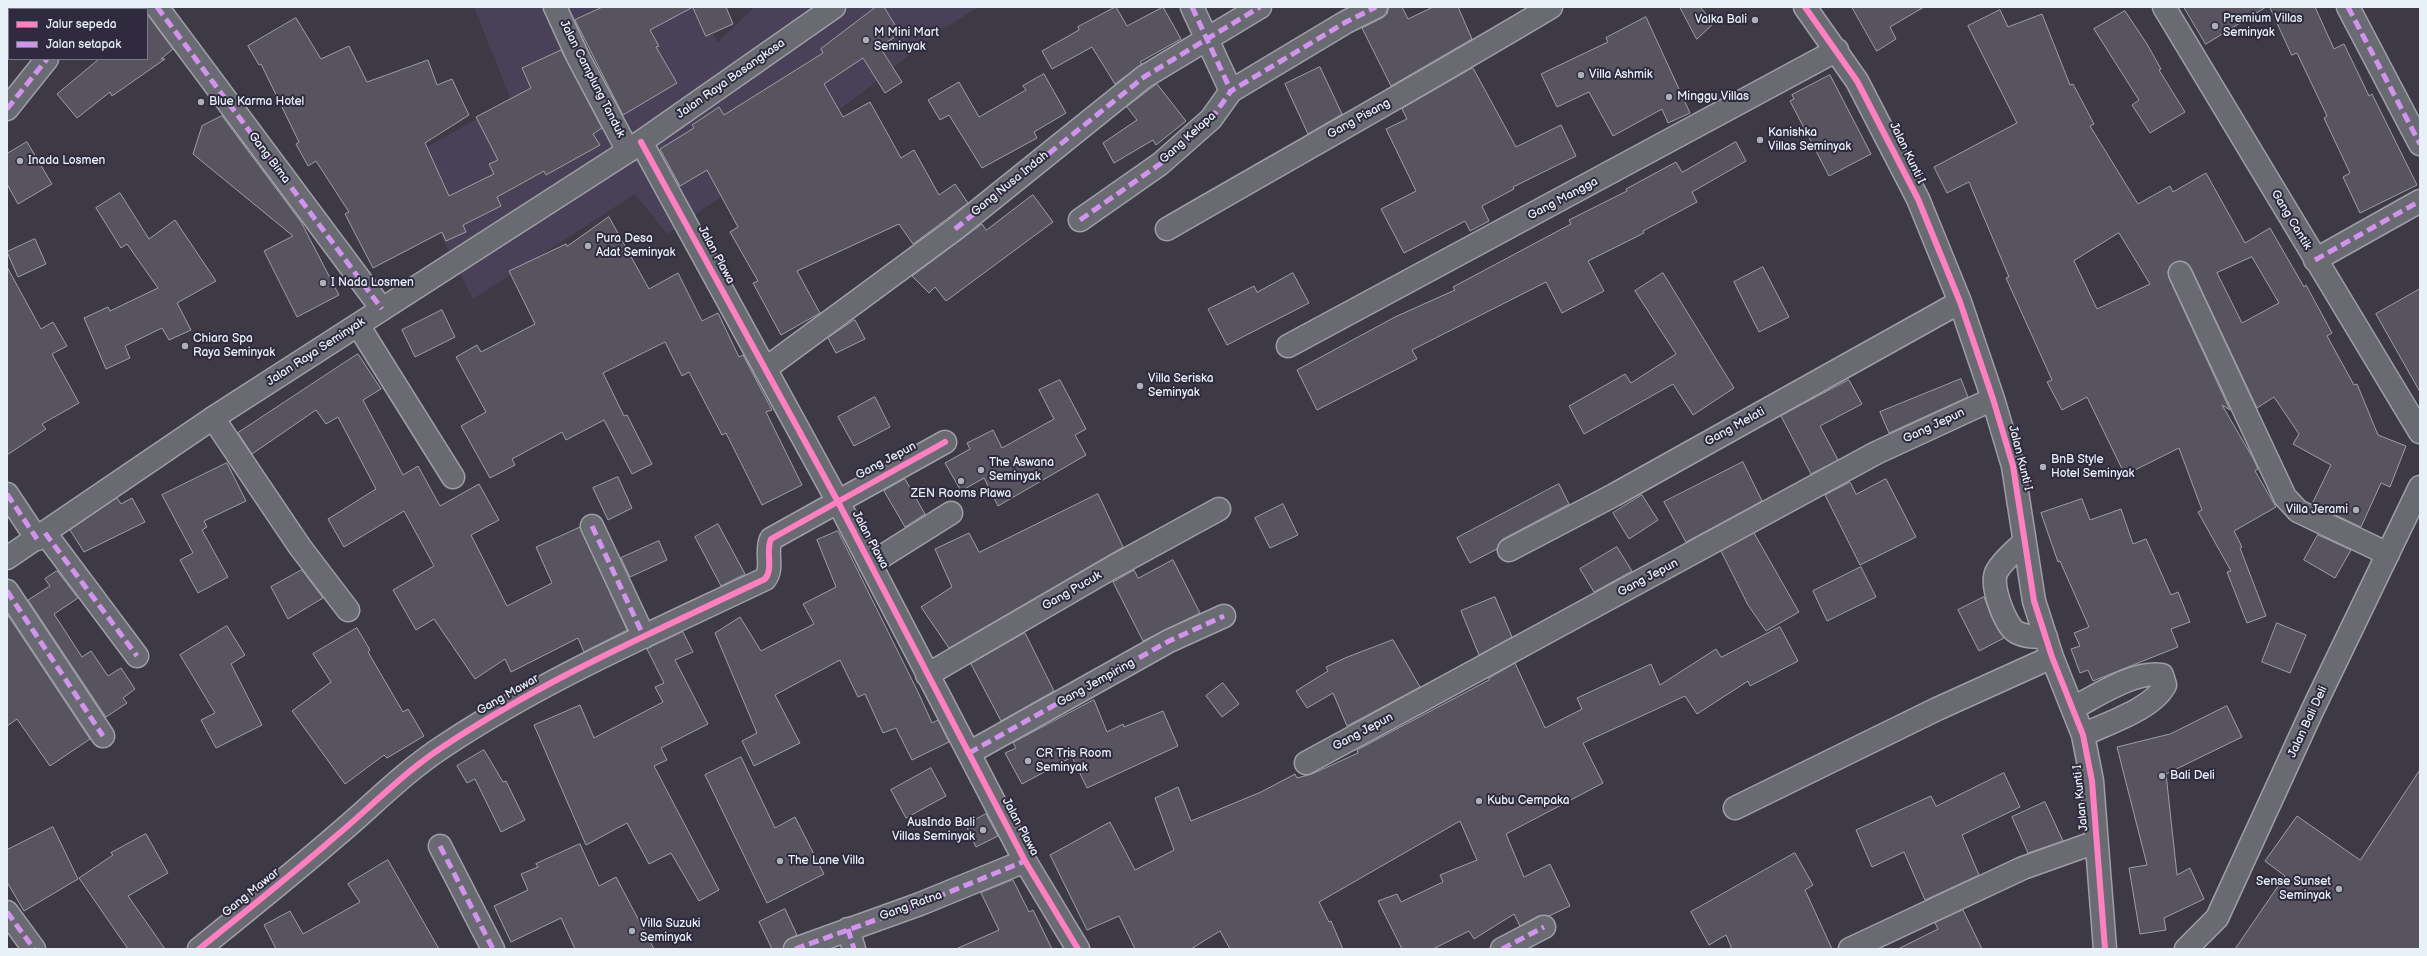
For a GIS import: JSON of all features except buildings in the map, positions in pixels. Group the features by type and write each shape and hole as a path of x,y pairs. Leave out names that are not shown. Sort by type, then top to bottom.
{"street":[{"name":"Gang Bima","path":"157,7 382,309"},
{"name":"Jalan Camplung Tanduk","path":"555,7 577,55 635,147"},
{"name":"Jalan Raya Basangkasa","path":"635,147 834,7"},
{"path":"1192,7 1231,91"},
{"name":"Gang Nusa Indah","path":"765,369 955,229 1144,77 1206,38 1260,7"},
{"name":"Gang Kelapa","path":"1080,220 1160,164 1212,118 1231,91 1346,22 1376,7"},
{"name":"Gang Pisang","path":"1167,229 1358,119 1412,91 1550,7"},
{"name":"Jalan Kunti I","path":"1805,7 1858,80 1918,199 1960,302 1993,399 2014,466 2030,586 2049,647 2083,735 2092,781 2096,842 2104,910 2105,949"},
{"name":"Gang Cantik","path":"2164,7 2420,432"},
{"path":"2348,7 2420,144"},
{"name":"Gang Mangga","path":"1288,346 1837,50"},
{"path":"7,109 46,60"},
{"name":"Jalan Raya Seminyak","path":"7,558 214,418 635,147"},
{"name":"Jalan Plawa","path":"635,147 765,369 837,500 1025,861 1078,949"},
{"path":"2315,260 2420,201"},
{"path":"2180,273 2285,497 2298,512 2388,554"},
{"name":"Gang Melati","path":"1509,550 1614,495 1960,302"},
{"path":"358,325 453,476"},
{"name":"Gang Jepun","path":"1306,763 1876,453 1993,399"},
{"path":"214,418 300,547 348,610"},
{"name":"Gang Jepun","path":"837,500 945,442"},
{"name":"Jalan Bali Deli","path":"2186,949 2217,918 2312,711 2420,487"},
{"path":"7,494 137,656"},
{"name":"Gang Mawar","path":"199,949 338,835 376,799 442,747 540,689 644,637 765,580 770,571 768,545 771,539 837,500"},
{"name":"Gang Pucuk","path":"927,675 1100,575 1219,509"},
{"path":"870,564 951,513"},
{"path":"592,526 644,637"},
{"path":"2024,542 1996,571 1993,582 1998,603 2014,631 2049,647"},
{"path":"7,591 103,736"},
{"name":"Gang Jempiring","path":"969,753 1169,641 1224,616"},
{"path":"1735,808 1937,709 2049,647"},
{"path":"2073,708 2114,686 2150,673 2162,675 2166,685 2162,692 2141,708 2083,735"},
{"path":"1850,949 2023,868 2096,842"},
{"path":"440,846 493,949"},
{"name":"Gang Ratna","path":"795,949 851,939 920,904 1025,861"},
{"path":"7,912 34,949"},
{"path":"1502,949 1544,927"}],"shaded area":[{"path":"474,7 697,7 718,42 755,7 979,7 939,31 864,91 760,170 667,234 635,194 473,299 403,160 511,100"}],"marked path":[{"path":"157,7 382,309"},
{"path":"1192,7 1231,91"},
{"path":"955,229 1144,77 1260,7"},
{"path":"1080,220 1160,164 1211,119 1231,91 1346,22 1376,7"},
{"path":"2348,7 2420,144"},
{"path":"7,109 46,60"},
{"path":"2315,260 2420,201"},
{"path":"7,494 37,539"},
{"path":"592,526 644,637"},
{"path":"45,533 137,656"},
{"path":"7,591 103,736"},
{"path":"969,753 1169,641 1224,616"},
{"path":"440,846 493,949"},
{"path":"795,949 920,904 1025,861"},
{"path":"7,912 34,949"},
{"path":"1502,949 1544,927"},
{"path":"848,929 854,949"}],"cycle path":[{"path":"1805,7 1857,81 1918,199 1960,302 1993,399 2013,466 2034,601 2052,657 2083,735 2092,781 2105,949"},
{"path":"641,142 837,500 1025,861 1078,949"},
{"path":"199,949 302,865 429,756 482,722 561,677 765,579 769,570 769,544 771,539 945,442"}],"place":[{"name":"Valka Bali","path":"1755,20"},
{"name":"Premium Villas Seminyak","path":"2215,26"},
{"name":"M Mini Mart Seminyak","path":"866,40"},
{"name":"Villa Ashmik","path":"1581,75"},
{"name":"Minggu Villas","path":"1669,97"},
{"name":"Blue Karma Hotel","path":"201,102"},
{"name":"Kanishka Villas Seminyak","path":"1760,140"},
{"name":"Inada Losmen","path":"20,161"},
{"name":"Pura Desa Adat Seminyak","path":"588,246"},
{"name":"I Nada Losmen","path":"323,283"},
{"name":"Chiara Spa Raya Seminyak","path":"185,346"},
{"name":"Villa Seriska Seminyak","path":"1140,386"},
{"name":"BnB Style Hotel Seminyak","path":"2043,467"},
{"name":"The Aswana Seminyak","path":"981,470"},
{"name":"ZEN Rooms Plawa","path":"961,481"},
{"name":"Villa Jerami","path":"2356,510"},
{"name":"CR Tris Room Seminyak","path":"1028,761"},
{"name":"Bali Deli","path":"2162,776"},
{"name":"Kubu Cempaka","path":"1479,801"},
{"name":"AusIndo Bali Villas Seminyak","path":"983,830"},
{"name":"The Lane Villa","path":"780,861"},
{"name":"Sense Sunset Seminyak","path":"2339,889"},
{"name":"Villa Suzuki Seminyak","path":"632,931"}]}
